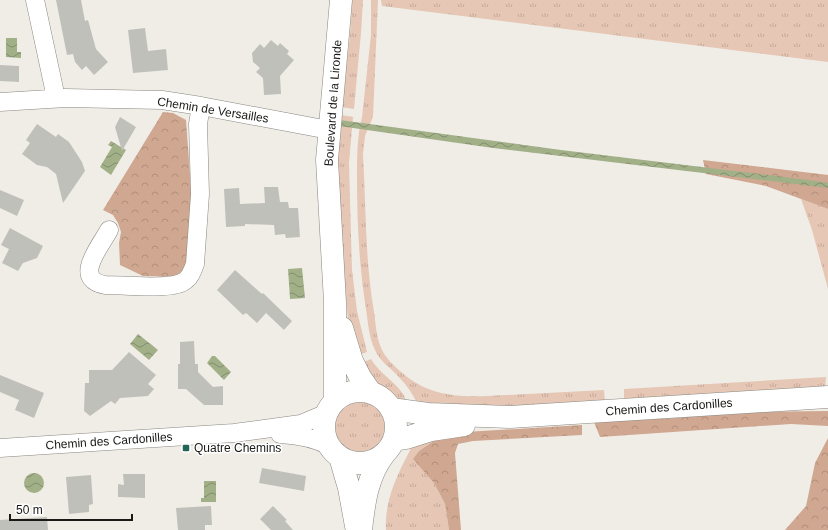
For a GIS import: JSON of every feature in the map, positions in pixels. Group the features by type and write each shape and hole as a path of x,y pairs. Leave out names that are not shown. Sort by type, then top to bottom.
{"street":[{"path":"35,0 56,98"},
{"name":"Boulevard de la Lironde","path":"331,407 335,302 327,160 341,0"},
{"name":"Chemin de Versailles","path":"0,102 56,98 162,100 329,130"},
{"path":"109,230 92,260 88,272 89,277 99,284 168,286 182,283 191,275 195,264 200,194 198,124 201,106"},
{"name":"Boulevard de la Lironde","path":"335,302 352,361 360,377 371,393"},
{"path":"356,530 349,488 335,452 325,434 325,420 331,407 341,396 356,391 371,393 383,399 391,409 396,424 389,447 379,461 370,479 361,530"},
{"name":"Chemin des Cardonilles","path":"389,447 406,438 430,430 510,417 828,397"},
{"name":"Chemin des Cardonilles","path":"0,448 241,432 300,424 331,407"},
{"name":"Chemin des Cardonilles","path":"391,409 428,414 510,417"},
{"name":"Chemin des Cardonilles","path":"241,432 300,436 324,443 335,452"},
{"path":"335,452 347,461 363,463 371,461 389,447"}],"green space":[{"path":"352,0 363,0 354,109 340,107 348,54"},
{"path":"371,0 378,0 373,117 365,136 363,154 366,233 371,292 377,336 384,353 395,366 410,379 430,390 441,393 463,396 487,396 604,390 605,403 527,406 418,405 405,384 377,354 370,335 364,293 359,244 357,194 359,132 371,35"},
{"path":"381,0 828,0 828,62 382,6"},
{"path":"163,112 173,113 186,120 193,216 187,267 174,277 143,276 120,265 119,243 121,232 113,215 103,210"},
{"path":"341,115 353,117 349,163 352,270 357,311 367,352 356,356 349,332 343,263 337,159"},
{"path":"703,160 828,175 828,209 766,186 706,174"},
{"path":"801,199 828,209 828,289 812,230"},
{"path":"371,359 403,394 408,408 397,403 385,392 379,389 359,364"},
{"path":"826,377 825,389 624,400 624,389"},
{"path":"355,402 365,402 378,409 385,422 385,432 378,445 365,452 355,452 346,448 339,441 335,432 335,422 339,413 346,406"},
{"path":"828,411 828,426 791,424 600,437 594,422 677,418 733,412"},
{"path":"582,425 582,435 473,441 458,444 455,453 461,530 449,530 445,504 434,483 413,459 419,451 438,438 465,432"},
{"path":"438,438 419,451 414,459 434,483 445,504 449,530 386,530 386,518 390,495 415,441"},
{"path":"828,438 828,530 785,530 806,506 815,463"}],"water":[{"path":"6,38 17,38 17,52 21,52 21,58 6,57"},
{"path":"340,120 561,150 809,180 828,183 828,188 493,148 339,126"},
{"path":"111,141 126,150 111,175 100,167 112,147 108,145"},
{"path":"302,268 305,298 290,299 288,269"},
{"path":"138,334 158,350 149,360 130,344"},
{"path":"212,356 215,356 231,372 224,380 207,363"},
{"path":"34,473 41,476 44,483 41,490 34,493 27,490 24,483 27,476"},
{"path":"204,481 216,481 216,502 201,502 201,498 204,498"}],"building":[{"path":"56,0 81,0 85,21 88,20 96,49 108,62 94,75 86,66 82,70 75,62 73,54 67,55"},
{"path":"145,28 148,51 166,49 168,70 133,73 128,30"},
{"path":"271,40 278,46 280,43 289,51 287,54 294,60 280,76 281,94 264,95 263,78 256,72 260,68 253,62 252,53 260,44 264,48"},
{"path":"0,65 19,66 19,82 0,81"},
{"path":"120,117 136,127 122,151 115,127"},
{"path":"37,124 56,137 58,134 69,142 82,162 85,171 63,203 56,174 47,167 37,165 22,154 30,143 26,140"},
{"path":"264,187 278,187 280,202 288,202 289,208 298,208 300,237 286,238 285,234 275,235 274,225 245,224 245,226 226,227 224,189 239,188 240,204 265,203"},
{"path":"0,190 24,200 17,216 0,208"},
{"path":"10,228 43,246 37,258 23,263 18,271 2,263 9,249 1,245"},
{"path":"235,270 262,294 263,293 292,321 284,330 266,313 257,323 246,313 243,315 217,290"},
{"path":"194,341 195,364 198,364 198,372 213,387 223,386 223,405 204,405 186,389 178,389 180,342"},
{"path":"129,352 156,375 148,384 154,389 148,396 120,398 115,404 111,401 90,416 84,411 85,383 89,383 89,370 112,370"},
{"path":"0,375 44,393 34,418 15,410 19,400 0,392"},
{"path":"262,468 306,476 304,491 259,483"},
{"path":"123,474 145,474 145,498 118,497 118,484 124,485"},
{"path":"91,475 93,504 89,505 89,512 69,514 66,477"},
{"path":"211,506 212,525 205,525 205,530 178,530 176,508"},
{"path":"273,506 287,520 285,521 293,530 271,530 260,519"},
{"path":"47,517 48,530 0,530 0,520"}],"place":[{"name":"Quatre Chemins","path":"186,448"}]}
